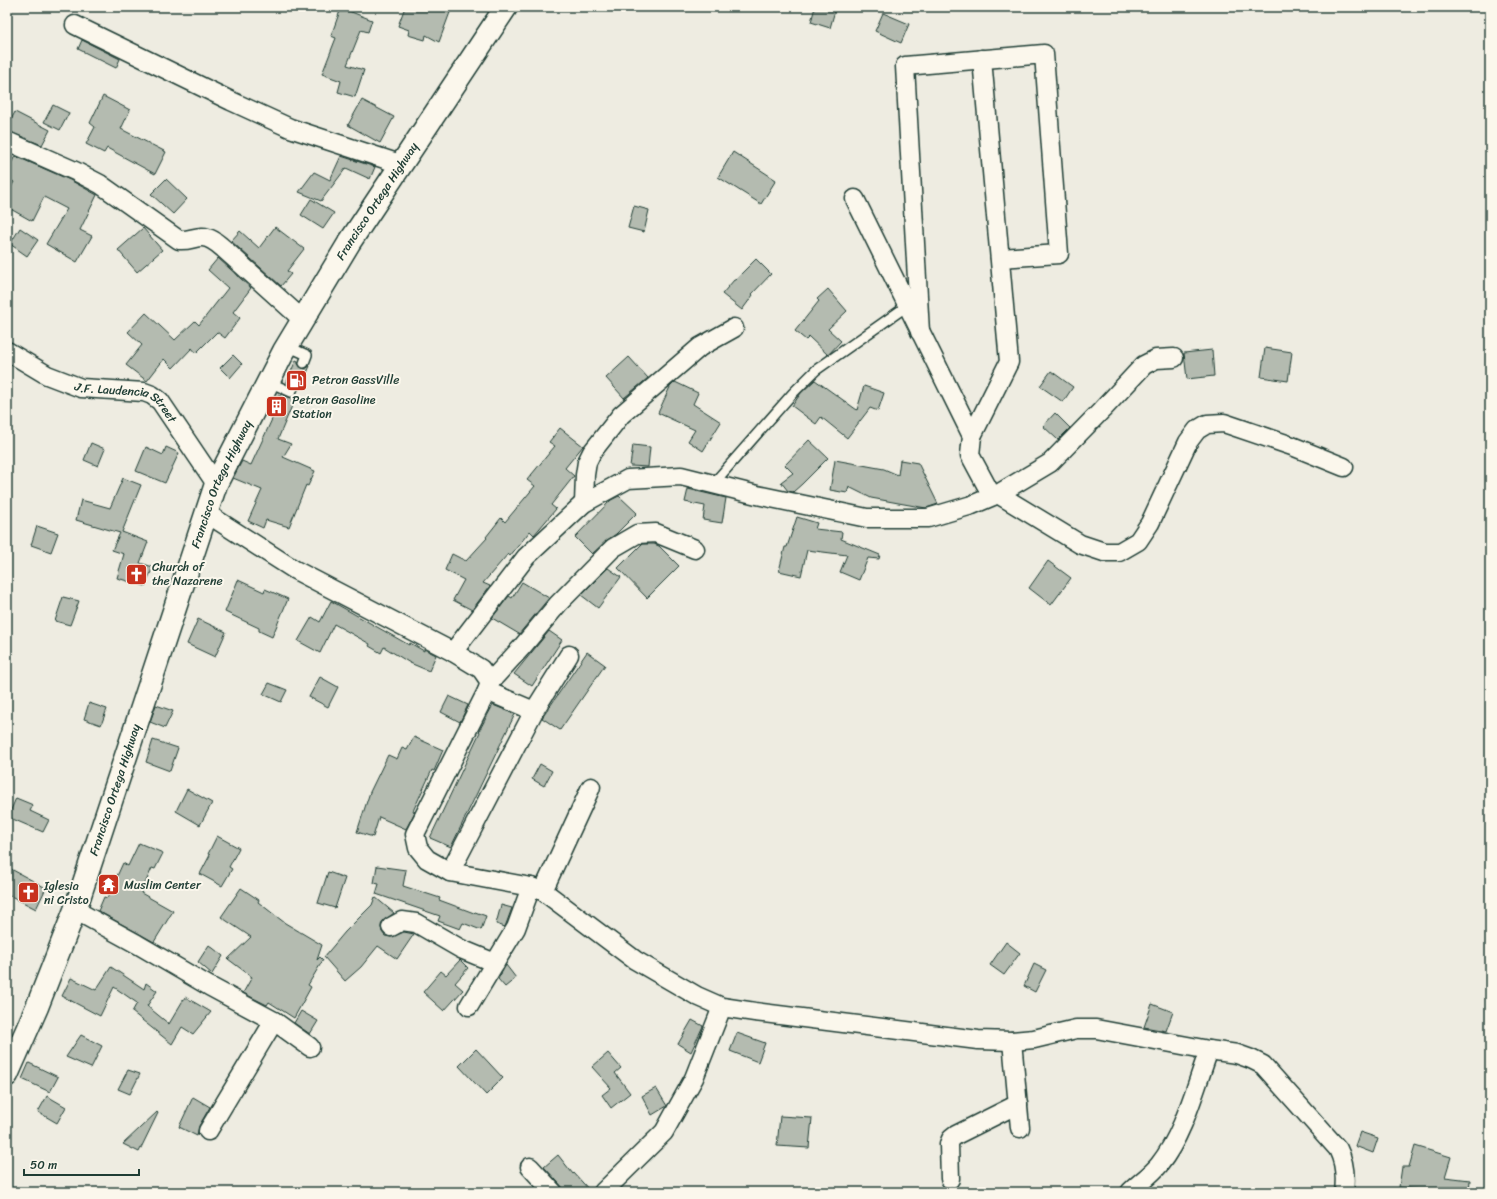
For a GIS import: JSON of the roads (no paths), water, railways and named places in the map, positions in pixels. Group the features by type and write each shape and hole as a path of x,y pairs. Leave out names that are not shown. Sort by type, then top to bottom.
{"main road":[{"name":"Francisco Ortega Highway","path":"7,1076 37,1007 75,910 216,484 287,346 349,243 400,164 506,7"}],"street":[{"path":"74,25 231,102 290,128 400,164"},
{"path":"920,332 905,66 1044,54 1059,254 1000,258"},
{"path":"982,59 1009,362 972,436 970,455 995,495 1080,544 1104,552 1119,552 1138,541 1150,523 1188,442 1196,430 1207,424 1224,423 1292,446 1344,467"},
{"path":"7,141 75,171 100,184 179,240 188,241 200,237 213,240 303,320"},
{"path":"855,199 972,436"},
{"path":"584,503 587,462 592,452 622,415 700,347 734,328"},
{"name":"J.F. Laudencia Street","path":"7,351 48,375 81,388 134,391 152,395 160,401 216,484"},
{"path":"453,652 526,557 584,503 628,479 681,476 757,495 867,518 928,518 972,505 995,495 1050,463 1102,410 1144,364 1156,359 1174,358"},
{"path":"206,513 295,570 453,652 482,669 489,686 534,711"},
{"path":"695,549 656,533 637,534 613,548 558,604 489,686 416,834 418,848 427,859 450,872 537,889 635,960 697,996 722,1007 970,1039 1012,1041 1034,1039 1076,1029 1096,1029 1237,1054 1251,1059 1263,1065 1338,1149 1344,1159 1346,1180 1344,1192"},
{"path":"450,872 534,711 569,655"},
{"path":"469,1006 516,928 591,787"},
{"path":"75,910 274,1021 310,1047"},
{"path":"391,927 402,921 416,923 461,949 495,963"},
{"path":"603,1192 664,1132 694,1078 722,1007"},
{"path":"208,1131 274,1021"},
{"path":"1012,1041 1020,1128"},
{"path":"1130,1192 1158,1166 1170,1149 1182,1125 1208,1050"},
{"path":"950,1179 949,1144 951,1139 956,1135 1018,1104"},
{"path":"530,1167 553,1192"}],"lane":[{"path":"713,484 793,393 816,370 907,306"},
{"path":"287,346 307,355 304,363"},
{"path":"269,382 291,392 295,384"}],"place":[{"name":"Petron GassVille","path":"296,380"},
{"name":"Petron Gasoline Station","path":"276,407"},
{"name":"Church of the Nazarene","path":"137,574"},
{"name":"Muslim Center","path":"108,885"},
{"name":"Iglesia ni Cristo","path":"29,893"}]}
